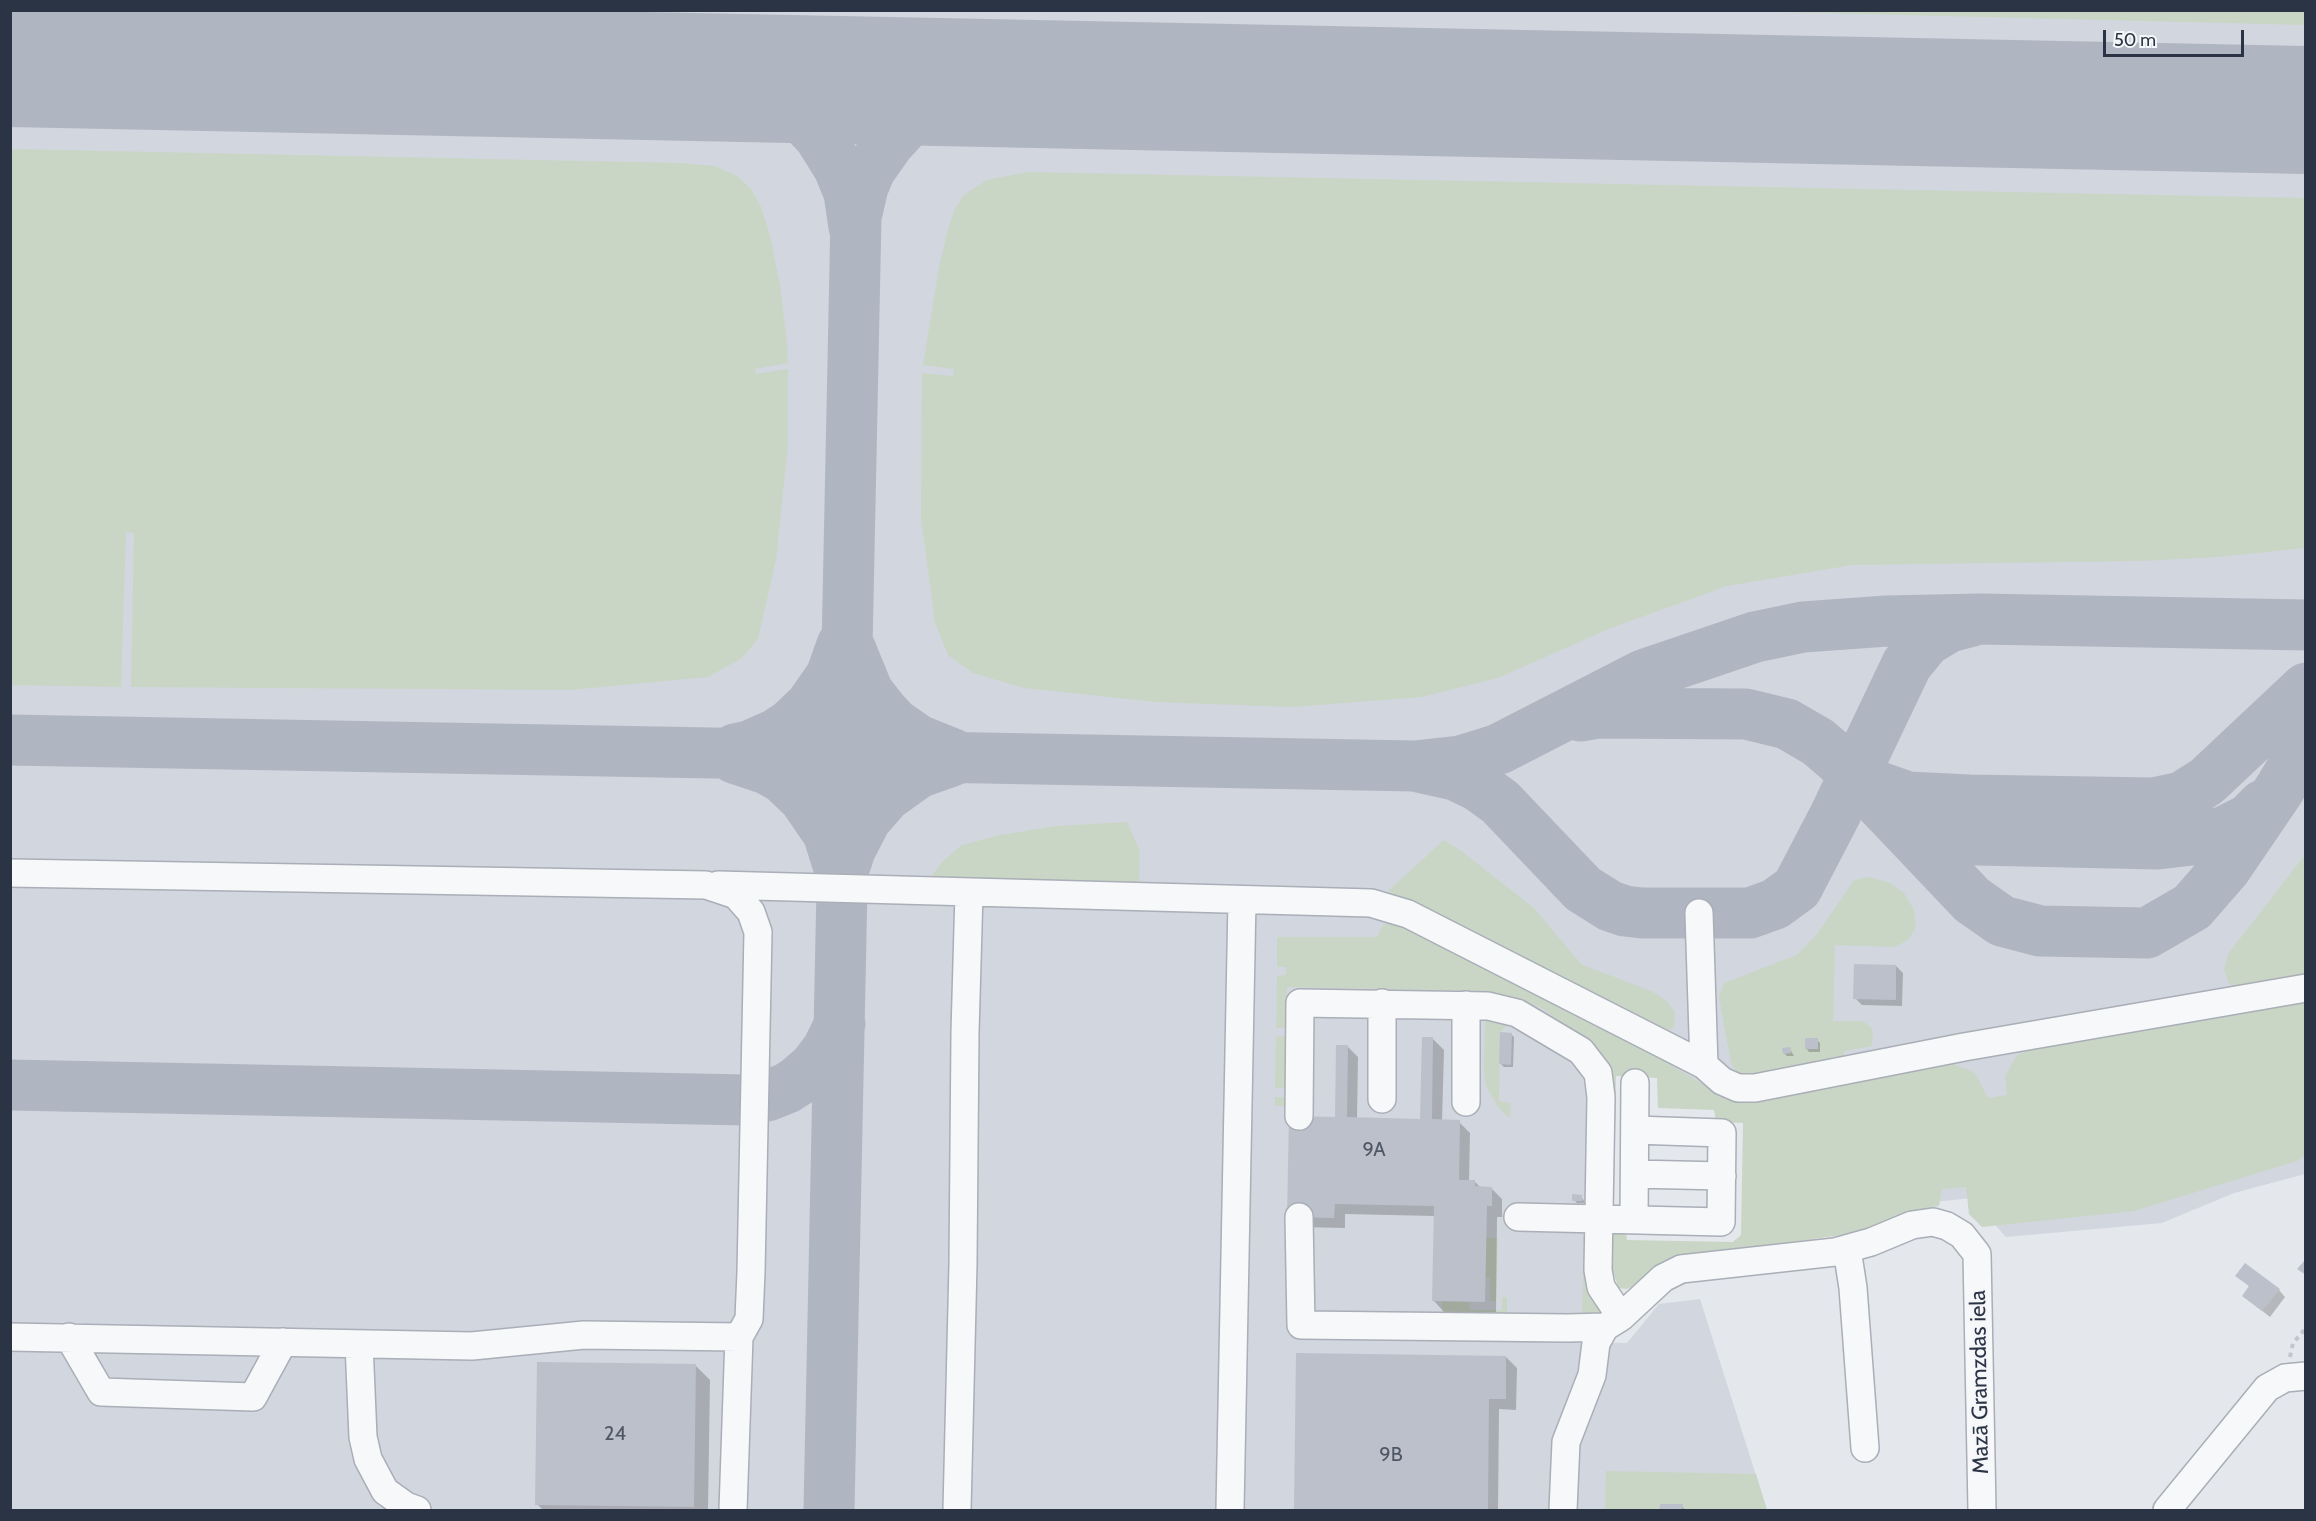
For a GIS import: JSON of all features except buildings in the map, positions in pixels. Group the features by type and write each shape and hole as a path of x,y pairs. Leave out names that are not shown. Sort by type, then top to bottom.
{"street":[{"path":"10,873 706,885 1371,903 1408,914 1704,1065 1722,1081 1738,1088 1755,1088 1964,1047 2306,988"},
{"path":"706,885 736,895 751,912 758,932 749,1319 739,1337 733,1510"},
{"path":"957,1510 969,892"},
{"path":"1230,1510 1242,900"},
{"path":"1699,913 1704,1065"},
{"path":"1299,1116 1300,1003 1488,1006 1517,1013 1581,1051 1598,1073 1601,1098 1598,1270 1601,1287 1613,1322"},
{"path":"1382,1003 1382,1099"},
{"path":"1466,1005 1466,1102"},
{"path":"1634,1220 1635,1083"},
{"path":"1518,1217 1721,1222 1722,1133 1635,1130"},
{"path":"1635,1174 1722,1176"},
{"path":"1299,1217 1301,1325 1568,1328 1613,1322"},
{"name":"Mazā Gramzdas iela","path":"1847,1249 1912,1225 1933,1222 1947,1226 1962,1235 1977,1254 1982,1510"},
{"path":"1563,1510 1566,1442 1592,1375 1596,1343 1613,1322 1663,1278 1681,1269 1847,1249 1853,1288 1865,1448"},
{"path":"10,1337 472,1346 584,1335 739,1337"},
{"path":"69,1338 101,1392 253,1397 284,1342"},
{"path":"359,1344 363,1437 368,1459 385,1491 406,1506 417,1510"},
{"path":"2167,1510 2266,1388 2295,1377"}],"path":[{"path":"2295,1377 2293,1343 2306,1328"}],"shaded area":[{"path":"10,11 2305,11 2305,1174 2234,1193 2162,1223 2006,1237 1971,1198 1916,1204 1592,1041 1585,1315 1568,1315 1568,1342 1627,1343 1659,1304 1700,1299 1767,1510 11,1510"}],"green space":[{"path":"1742,10 2305,10 2305,25 1742,11"},
{"path":"11,149 680,163 715,166 737,176 751,189 761,207 770,235 780,285 788,363 755,369 756,374 788,369 788,444 776,560 758,639 742,658 708,677 570,690 131,687 134,533 126,532 121,687 11,685"},
{"path":"1028,172 2305,198 2305,548 2218,557 2141,561 1852,565 1727,586 1611,628 1498,678 1422,697 1292,707 1156,702 1024,688 973,673 948,655 935,622 921,519 922,373 953,376 954,369 923,365 939,268 954,211 963,196 987,180"},
{"path":"1127,822 1140,851 1139,882 929,880 942,862 962,845 1000,835 1057,826"},
{"path":"1444,840 1534,908 1581,964 1653,992 1668,1002 1675,1013 1674,1026 1670,1030 1662,1031 1388,891"},
{"path":"2305,855 2305,981 2244,990 2229,984 2224,970 2228,954"},
{"path":"1869,877 1890,883 1904,893 1914,910 1916,927 1908,940 1895,947 1835,945 1833,1021 1862,1021 1870,1026 1873,1031 1872,1046 1844,1051 1844,1059 1746,1076 1737,1072 1731,1063 1719,997 1724,983 1797,955 1818,933 1854,880"},
{"path":"1392,922 1648,1051 1719,1094 1954,1064 1975,1073 1988,1098 2007,1095 2005,1076 2017,1055 2045,1044 2305,996 2305,1155 2297,1161 2134,1211 1982,1227 1969,1214 1966,1187 1942,1189 1939,1206 1919,1210 1855,1233 1689,1257 1634,1289 1619,1288 1613,1273 1613,1233 1626,1232 1627,1240 1733,1242 1741,1235 1743,1123 1716,1122 1714,1110 1658,1108 1657,1078 1616,1076 1614,1202 1610,1201 1612,1074 1598,1050 1542,1008 1516,997 1482,991 1287,987 1286,1106 1275,1106 1275,1097 1284,1097 1284,1088 1275,1088 1276,1037 1285,1036 1285,1028 1276,1028 1277,976 1286,975 1286,967 1277,967 1277,937 1377,937 1383,925"},
{"path":"1488,1017 1508,1024 1500,1033 1499,1101 1511,1103 1510,1117 1498,1107 1486,1086 1485,1021"},
{"path":"1486,1238 1498,1238 1496,1301 1490,1301 1490,1278 1485,1278"},
{"path":"1584,1243 1592,1243 1602,1307 1597,1315 1582,1315"},
{"path":"1502,1297 1507,1297 1507,1314 1442,1313 1442,1301 1469,1302 1470,1310 1502,1310"},
{"path":"1606,1471 1756,1474 1767,1510 1605,1510"}],"taxiway":[{"path":"704,78 747,87 765,94 783,103 804,120 819,136 839,168 849,193 854,227"},
{"path":"829,1510 856,217 863,187 870,170 889,143 910,120 932,105 958,94 988,86 1015,84"},
{"path":"10,740 1415,766 1460,761 1499,749 1643,675 1755,637 1803,627 1887,621 1980,619 2306,625"},
{"path":"1419,767 1455,775 1478,786 1500,802 1583,889 1610,906 1642,913 1750,913 1775,904 1797,888 1835,815 1907,664 1926,641 1949,627 1972,621"},
{"path":"735,749 749,746 776,734 790,725 810,706 831,676 842,645"},
{"path":"850,648 868,692 895,724 918,740 953,754"},
{"path":"1860,777 1871,784 1908,797 2154,803 2182,797 2207,781 2306,688"},
{"path":"1580,716 1598,713 1746,714 1787,724 1818,742 1839,760 1972,900 2002,921 2040,931 2147,933 2192,907 2226,868 2279,790 2306,745"},
{"path":"734,758 767,769 783,778 804,798 828,833 838,865"},
{"path":"846,863 866,819 886,796 918,773 952,761"},
{"path":"1897,810 1935,828 1977,840 2158,844 2192,840 2225,831 2249,819 2263,805"},
{"path":"10,1085 745,1100 767,1096 798,1081 814,1067 827,1050 840,1024"}],"runway":[{"path":"10,63 2306,110"}]}
